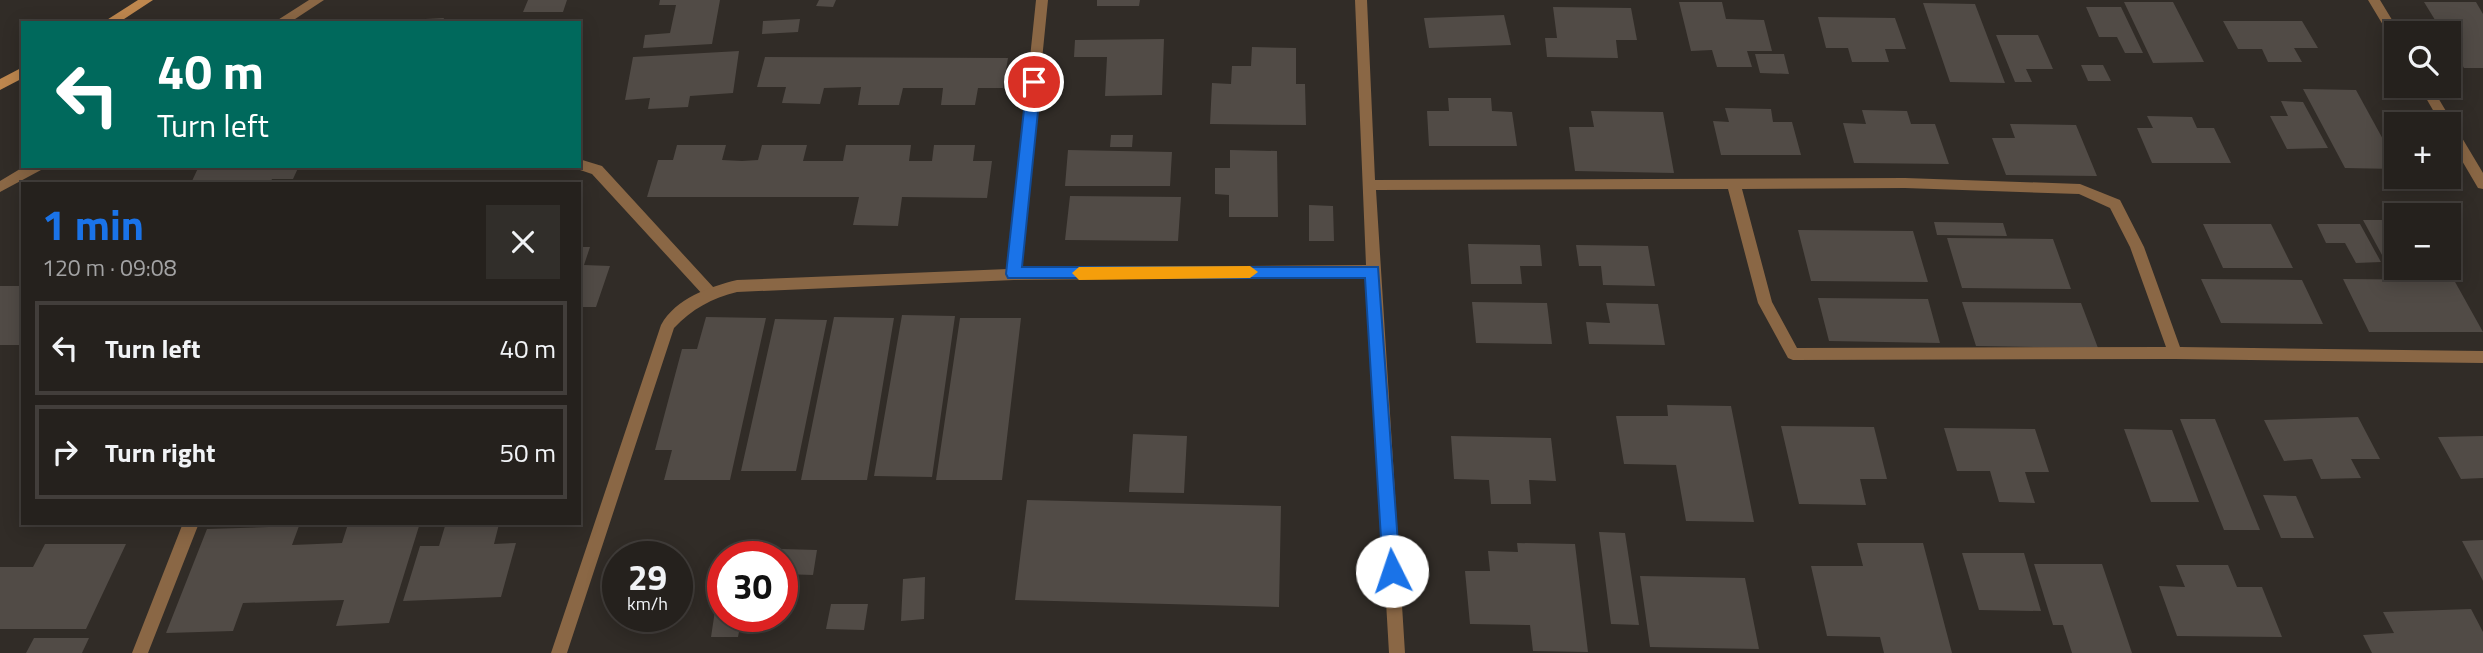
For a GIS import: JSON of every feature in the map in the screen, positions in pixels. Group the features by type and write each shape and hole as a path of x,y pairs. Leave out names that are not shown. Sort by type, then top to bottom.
{"main road":[{"path":"111,21 147,0"},
{"path":"0,85 21,73"}],"street":[{"path":"282,21 318,0"},
{"path":"1014,274 1042,0"},
{"path":"1361,0 1373,271 1397,653"},
{"path":"2374,0 2386,21"},
{"path":"2461,147 2483,184"},
{"path":"581,165 597,170 709,292"},
{"path":"0,187 33,168"},
{"path":"1371,185 1905,183 2080,189 2115,204 2137,247 2175,353"},
{"path":"1734,185 1765,303 1793,354 2175,353 2483,357"},
{"path":"559,653 668,325 684,306 709,292 737,286 1014,274 1373,271"},
{"path":"140,653 190,525"}],"building":[{"path":"528,0 567,0 563,12 523,12"},
{"path":"660,0 720,0 712,44 643,48 645,35 670,33 676,5 659,5"},
{"path":"819,0 836,0 833,7 816,6"},
{"path":"1097,0 1140,0 1139,6 1097,6"},
{"path":"1679,2 1722,2 1726,19 1764,20 1772,51 1747,51 1752,67 1717,67 1712,50 1691,51"},
{"path":"2124,2 2173,2 2204,62 2153,63"},
{"path":"2424,2 2476,2 2483,14 2483,68 2464,68 2461,63 2461,21 2436,21"},
{"path":"1923,3 1975,4 2005,83 1950,82"},
{"path":"1553,7 1631,8 1637,40 1616,40 1618,58 1547,57 1545,38 1557,38"},
{"path":"2086,7 2121,7 2143,53 2125,53 2117,37 2099,37"},
{"path":"1504,15 1511,45 1429,48 1424,18"},
{"path":"1818,17 1895,18 1906,49 1885,49 1889,62 1852,62 1848,48 1826,48"},
{"path":"444,18 443,21 388,21"},
{"path":"800,19 798,32 762,34 763,21"},
{"path":"2223,21 2302,21 2318,48 2294,48 2302,62 2268,62 2262,49 2238,49"},
{"path":"1996,35 2038,35 2053,69 2026,69 2032,82 2015,82"},
{"path":"1164,39 1162,95 1105,96 1107,57 1074,57 1075,40"},
{"path":"1252,47 1296,48 1296,84 1305,84 1306,125 1210,124 1212,83 1231,84 1232,66 1251,66"},
{"path":"739,51 733,93 690,96 688,107 648,109 650,98 625,100 633,57"},
{"path":"1755,54 1784,54 1789,74 1760,73"},
{"path":"765,57 1008,58 1003,88 978,88 975,105 941,105 943,88 903,88 899,105 858,105 861,87 824,88 820,104 782,103 786,87 757,87"},
{"path":"2081,65 2103,65 2111,81 2088,81"},
{"path":"2303,89 2356,90 2384,141 2384,169 2345,168"},
{"path":"1448,98 1491,98 1492,111 1512,112 1517,146 1429,146 1427,111 1449,111"},
{"path":"2281,101 2303,102 2328,148 2287,149 2270,116 2288,116"},
{"path":"1725,108 1771,109 1773,122 1792,122 1801,155 1721,155 1713,121 1729,122"},
{"path":"1862,110 1907,111 1911,124 1935,124 1949,164 1854,163 1843,123 1866,124"},
{"path":"1591,111 1663,112 1674,173 1575,171 1569,127 1594,127"},
{"path":"2147,116 2192,117 2197,128 2214,128 2231,163 2152,163 2137,128 2153,128"},
{"path":"2010,124 2076,125 2097,176 2006,175 1992,138 2015,138"},
{"path":"1111,135 1133,135 1132,147 1110,147"},
{"path":"677,145 726,145 722,160 742,161 758,160 762,145 807,145 803,161 843,161 846,145 911,145 909,161 932,161 934,145 975,145 973,161 992,161 987,198 902,197 898,226 853,225 859,197 647,197 658,160 673,160"},
{"path":"1068,150 1172,152 1170,186 1065,186"},
{"path":"1230,150 1277,151 1278,217 1229,217 1229,195 1215,194 1215,168 1230,168"},
{"path":"198,168 298,168 293,179 272,179 271,182 192,181"},
{"path":"1070,196 1181,197 1178,241 1065,240"},
{"path":"1309,205 1333,206 1334,241 1309,241"},
{"path":"2363,220 2384,220 2384,259"},
{"path":"1934,222 2003,223 2007,236 1937,235"},
{"path":"2203,224 2271,224 2293,268 2223,268"},
{"path":"2317,224 2360,224 2381,262 2356,263 2345,243 2326,243"},
{"path":"1798,230 1913,231 1928,282 1811,281"},
{"path":"1947,238 2053,239 2071,289 1962,288"},
{"path":"1468,244 1540,245 1542,266 1520,266 1522,284 1471,284"},
{"path":"1576,245 1648,246 1655,286 1603,285 1601,266 1579,266"},
{"path":"581,247 590,247 584,265 610,266 596,307 581,307"},
{"path":"2201,279 2302,280 2323,324 2221,323"},
{"path":"2343,279 2454,280 2483,332 2369,332"},
{"path":"0,286 21,286 21,345 0,345"},
{"path":"1818,298 1928,299 1940,343 1829,341"},
{"path":"1472,302 1547,303 1552,344 1476,343"},
{"path":"1962,302 2081,303 2098,348 1976,346"},
{"path":"1606,303 1658,304 1665,345 1589,344 1586,322 1610,323"},
{"path":"902,315 955,316 932,477 874,476"},
{"path":"706,317 766,318 730,480 664,480 672,450 655,450 682,349 697,349"},
{"path":"834,317 894,318 867,480 801,480"},
{"path":"960,318 1021,318 1002,480 936,480"},
{"path":"775,319 827,320 796,471 741,471"},
{"path":"1667,405 1731,406 1754,522 1686,521 1676,465 1624,464 1616,416 1668,416"},
{"path":"2358,417 2380,459 2351,459 2361,478 2321,479 2312,459 2284,461 2264,420"},
{"path":"2180,419 2215,419 2260,530 2224,530"},
{"path":"1781,426 1874,427 1887,479 1860,479 1866,505 1799,504"},
{"path":"1944,428 2035,429 2049,472 2025,472 2035,503 1999,502 1990,471 1957,471"},
{"path":"2124,429 2172,430 2199,502 2151,502"},
{"path":"1133,434 1187,436 1184,493 1129,492"},
{"path":"1451,436 1551,438 1556,481 1529,480 1531,504 1491,504 1489,480 1454,479"},
{"path":"2483,436 2483,478 2461,479 2438,437"},
{"path":"2263,495 2296,496 2314,538 2281,538"},
{"path":"1027,500 1281,506 1279,607 1015,600"},
{"path":"348,525 419,525 389,623 336,626 344,600 243,603 233,631 166,633 207,529 299,526 292,545 342,543"},
{"path":"499,525 494,544 516,543 501,597 403,601 420,546 439,546 445,526"},
{"path":"1599,532 1625,533 1639,625 1611,624"},
{"path":"2483,540 2483,581 2462,541"},
{"path":"1517,543 1575,544 1588,652 1533,651 1530,625 1470,624 1465,571 1490,571 1488,551 1518,552"},
{"path":"1857,543 1923,543 1952,653 1884,653 1880,637 1827,636 1811,566 1863,566"},
{"path":"45,544 126,544 86,629 0,629 0,567 33,567"},
{"path":"798,549 817,550 813,575 798,575"},
{"path":"1962,553 2024,553 2041,611 1979,610"},
{"path":"2034,564 2102,564 2132,653 2072,653 2063,625 2053,625"},
{"path":"2176,565 2228,565 2237,587 2262,587 2282,637 2177,636 2159,586 2185,587"},
{"path":"1640,576 1745,578 1759,649 1650,647"},
{"path":"925,577 924,619 901,621 903,579"},
{"path":"831,604 868,604 864,630 826,629"},
{"path":"2471,609 2483,632 2483,653 2372,653 2363,635 2394,633 2383,612"},
{"path":"712,632 739,632 738,637 711,637"},
{"path":"34,638 89,638 82,653 26,653"}],"slow traffic":[{"path":"1079,273 1250,272"}],"route":[{"path":"1034,82 1014,274 1373,271 1392,571"}]}
